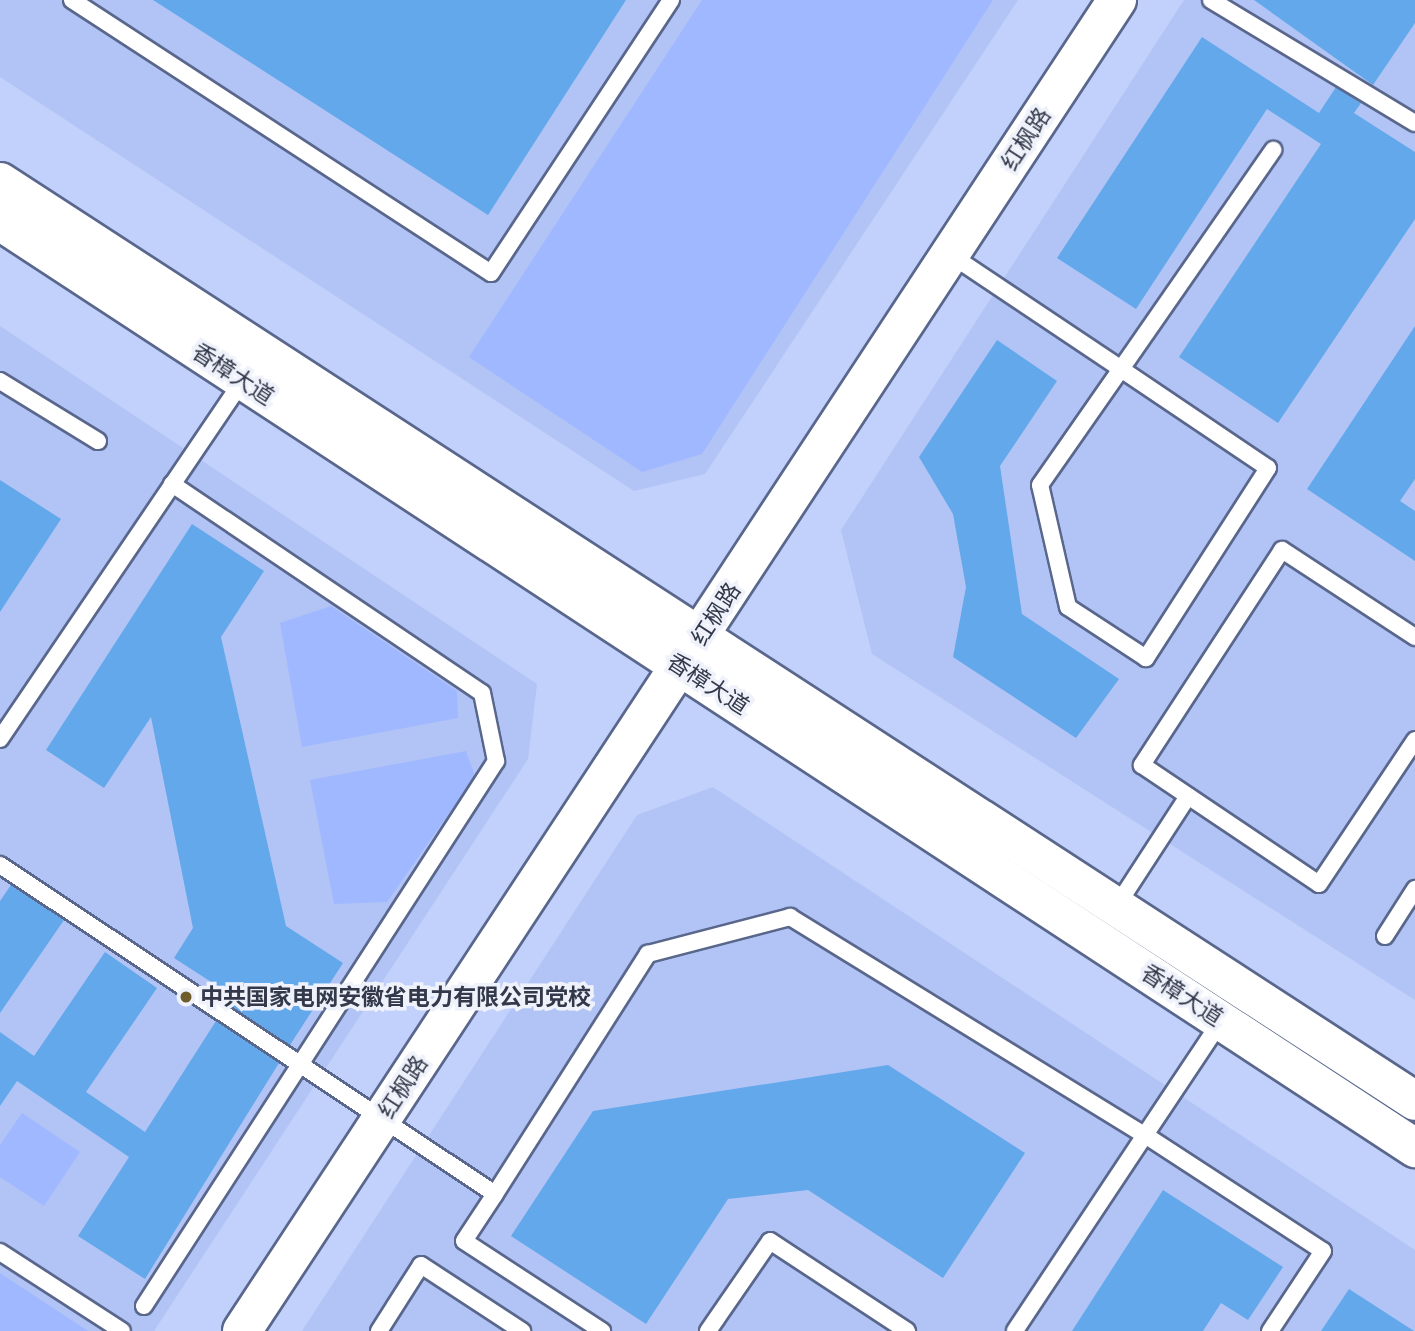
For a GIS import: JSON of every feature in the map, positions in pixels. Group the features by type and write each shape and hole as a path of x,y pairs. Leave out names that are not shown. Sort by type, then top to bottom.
{"main road":[{"name":"红枫路","path":"242,1331 691,652 1117,0"},
{"name":"香樟大道","path":"0,182 691,652 1221,1021 1415,1148"},
{"name":"香樟大道","path":"0,221 243,380 1116,907 1415,1101"}],"lane":[{"path":"72,0 491,273 671,0"},
{"path":"1211,0 1415,123"},
{"path":"951,255 1121,369 1268,467 1146,658 1068,607 1040,485 1121,369 1273,150"},
{"path":"0,739 243,380"},
{"path":"0,381 98,441"},
{"path":"144,1306 302,1066 496,761 482,694 172,484"},
{"path":"1415,637 1282,550 1142,765 1319,884 1415,740"},
{"path":"1116,907 1188,796"},
{"path":"0,865 495,1194"},
{"path":"1385,936 1415,889"},
{"path":"603,1331 464,1241 648,954 790,917 1144,1135 1323,1251 1270,1331"},
{"path":"1015,1331 1221,1021"},
{"path":"708,1331 769,1241 907,1331"},
{"path":"0,1252 122,1331"},
{"path":"379,1331 421,1265 522,1331"}],"shaded area":[{"path":"0,0 1018,0 705,474 634,491 0,77"},
{"path":"702,0 993,0 702,454 642,472 469,357"},
{"path":"1184,0 1415,0 1415,1000 872,654 841,530"},
{"name":"中共国家电网安徽省电力有限公司党校","path":"0,326 537,684 528,759 154,1331 0,1331"},
{"path":"331,606 457,691 458,718 302,747 280,623"},
{"path":"466,751 475,776 387,902 334,904 310,780"},
{"path":"713,787 1415,1250 1415,1331 302,1331 637,815"},
{"path":"22,1113 80,1152 44,1206 0,1177 0,1145"},
{"path":"0,1273 88,1331 0,1331"}],"building":[{"path":"153,0 626,0 488,215"},
{"path":"1254,0 1415,0 1415,23 1373,85"},
{"path":"1202,37 1319,113 1336,87 1361,103 1354,113 1415,152 1415,219 1278,423 1179,357 1321,144 1267,109 1136,309 1057,258"},
{"path":"1415,326 1415,479 1400,501 1415,511 1415,561 1307,489"},
{"path":"997,340 1057,381 1000,466 1022,614 1119,679 1076,738 953,657 966,587 953,514 919,457"},
{"path":"0,480 61,519 0,612"},
{"path":"192,524 264,571 221,637 286,926 343,963 290,1045 228,1004 233,996 174,958 193,928 151,717 104,788 46,750"},
{"path":"11,885 64,920 0,1013 0,901"},
{"path":"105,952 157,988 86,1092 145,1132 216,1021 279,1063 145,1279 78,1236 129,1157 17,1081 0,1106 0,1032 34,1056"},
{"path":"888,1065 1025,1153 943,1278 808,1190 728,1199 646,1324 511,1236 593,1111"},
{"path":"1163,1190 1283,1267 1248,1320 1221,1303 1203,1331 1072,1331"},
{"path":"1349,1289 1414,1331 1321,1331"}],"place":[{"name":"中共国家电网安徽省电力有限公司党校","path":"186,997"}]}
